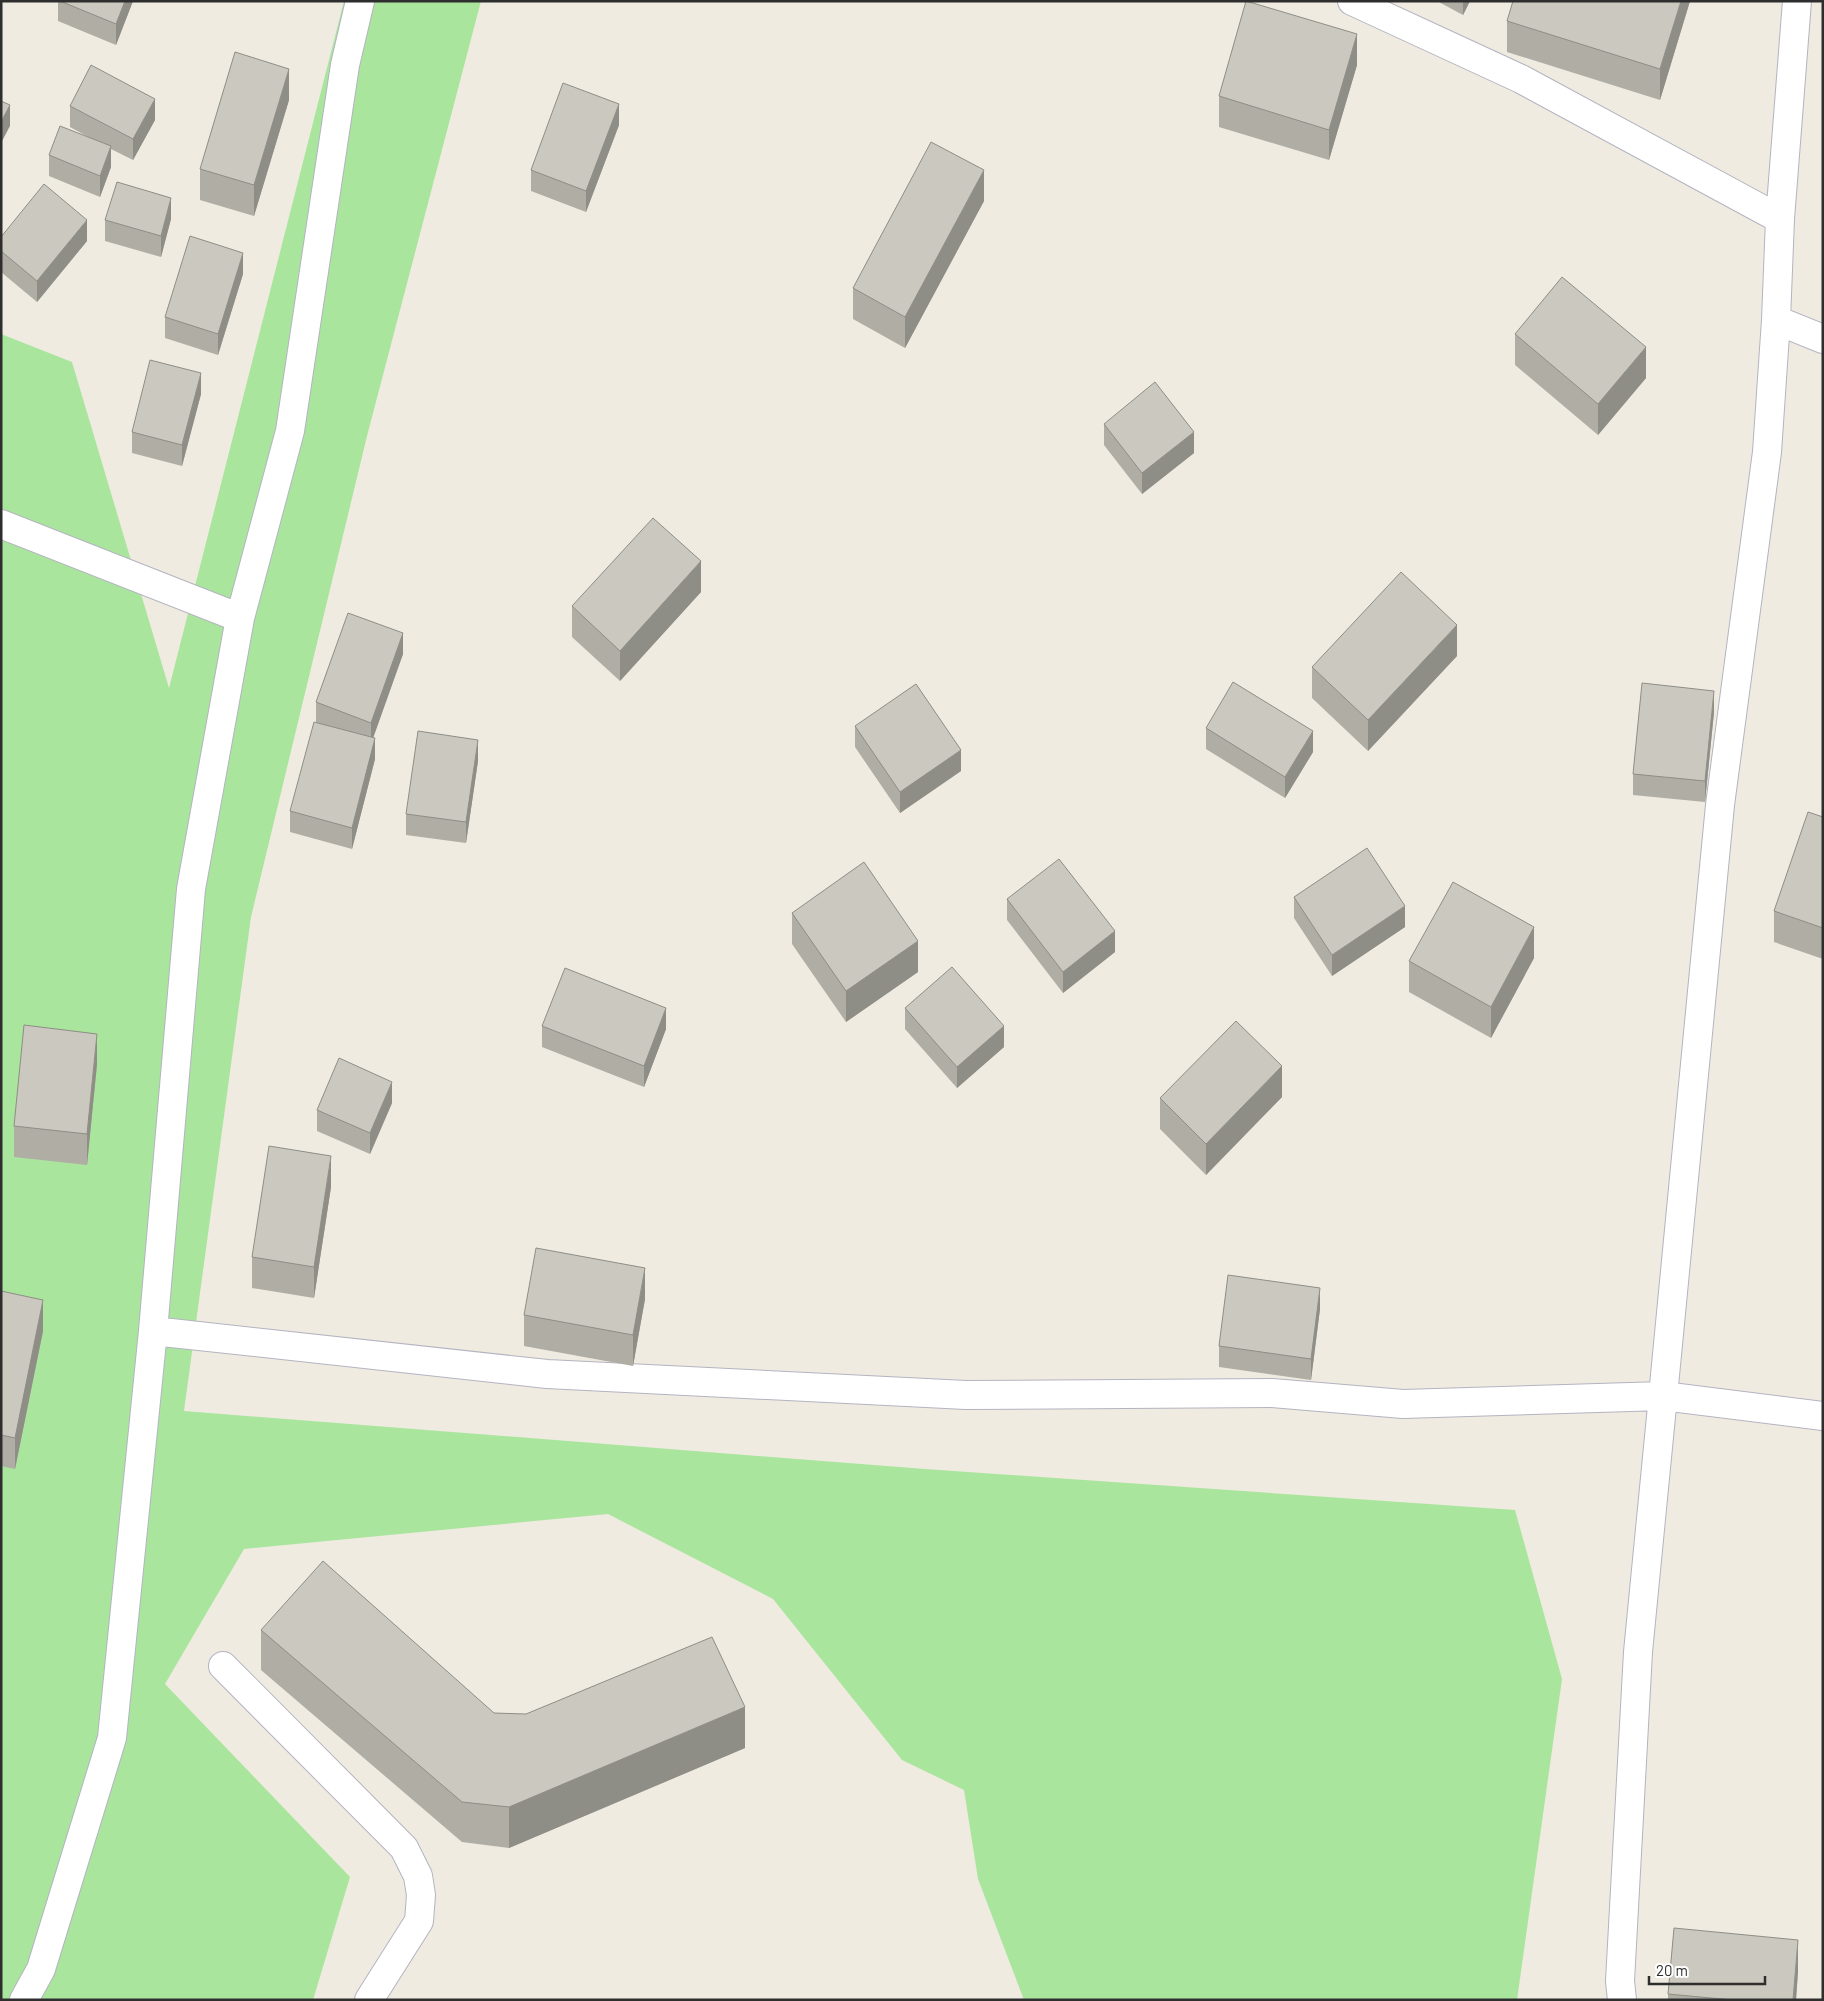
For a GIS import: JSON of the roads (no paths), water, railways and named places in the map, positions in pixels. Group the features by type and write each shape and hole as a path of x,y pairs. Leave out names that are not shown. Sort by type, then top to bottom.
{"street":[{"path":"24,2000 41,1969 112,1738 153,1331 191,889 240,618 290,431 345,65 360,1"},
{"path":"1352,1 1521,79 1780,220"},
{"path":"1622,2000 1620,1981 1638,1652 1720,805 1767,452 1776,320 1780,220 1797,1"},
{"path":"1776,320 1823,339"},
{"path":"1,524 240,618"},
{"path":"153,1331 547,1374 966,1395 1272,1393 1403,1404 1663,1396 1823,1416"},
{"path":"223,1666 404,1848 418,1876 421,1895 419,1921 369,2000"}]}
